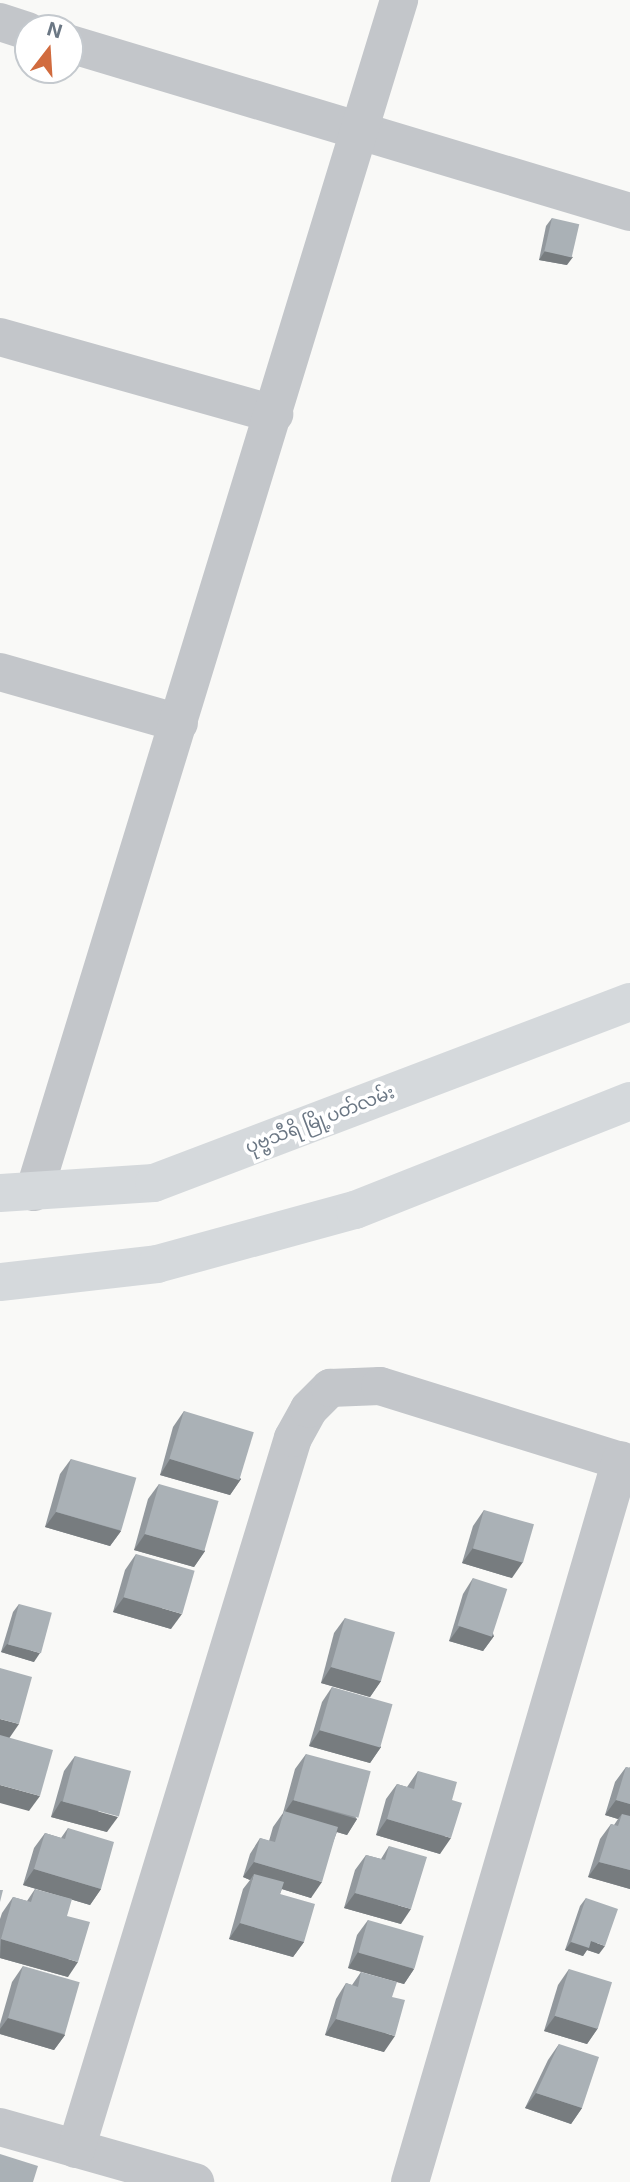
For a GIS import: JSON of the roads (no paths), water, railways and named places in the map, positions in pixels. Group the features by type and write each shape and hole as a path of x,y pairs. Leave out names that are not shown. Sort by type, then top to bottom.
{"main road":[{"name":"ပုဗ္ဗသီရိ မြို့ပတ်လမ်း","path":"17,1192 154,1183 630,1002"},
{"path":"0,1282 157,1265 355,1210 630,1101"}],"street":[{"path":"17,1192 179,723 399,0"},
{"path":"84,48 630,212"},
{"path":"0,337 274,414"},
{"path":"0,672 179,723"},
{"path":"76,2149 293,1438 309,1409 330,1388 380,1386 625,1462 410,2182"},
{"path":"0,2127 195,2182"}]}
